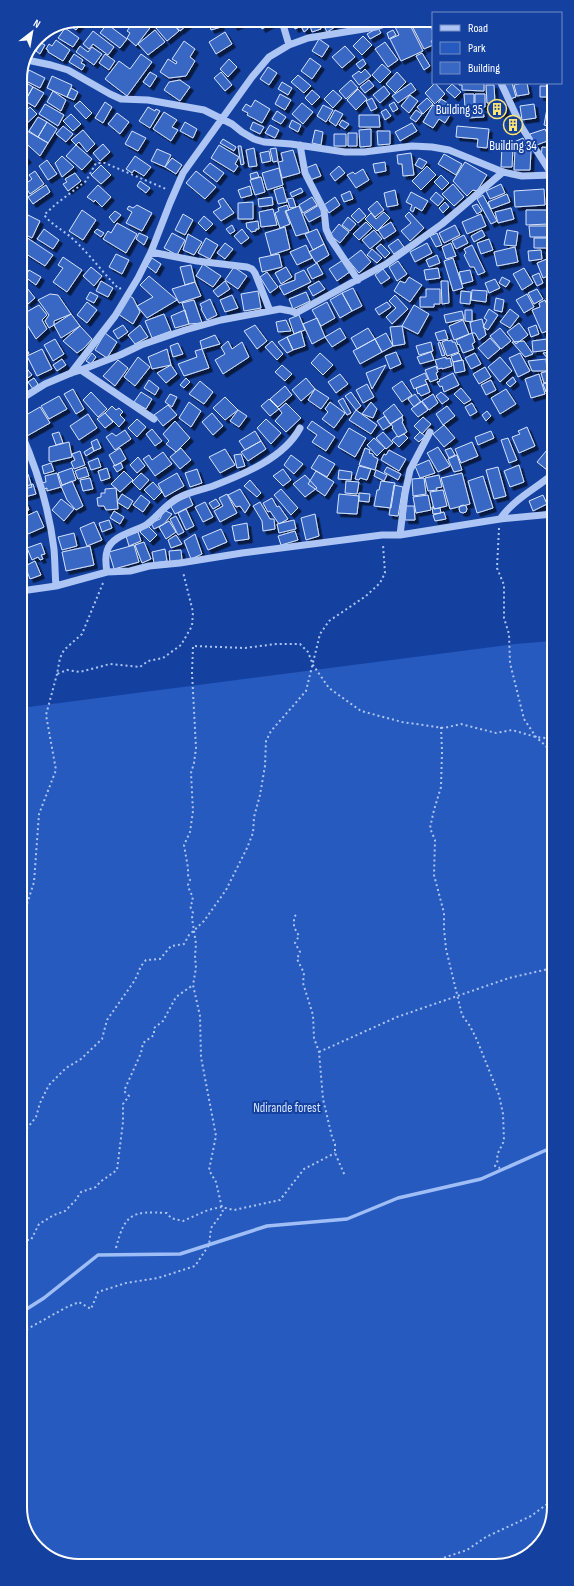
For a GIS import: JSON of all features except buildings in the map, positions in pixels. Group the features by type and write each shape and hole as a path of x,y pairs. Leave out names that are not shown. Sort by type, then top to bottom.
{"street":[{"path":"284,27 289,45"},
{"path":"71,373 115,316 138,278 151,252 183,173 252,77 269,57 289,45 308,38 376,27"},
{"path":"31,61 68,70 121,99 148,100 204,110 222,118 254,139 264,142 300,145 345,152 364,152 412,146 432,147 449,150 503,172 522,176 547,175"},
{"path":"501,84 521,126 547,167"},
{"path":"300,145 305,173 324,210 326,229 330,238 358,280"},
{"path":"27,395 45,384 71,373 120,355 141,345 184,330 221,320 280,309 296,313 310,307 335,290 358,280 386,264 442,224 503,172"},
{"path":"151,252 197,261 247,266 255,273 270,311"},
{"path":"81,370 154,419"},
{"path":"107,572 106,553 111,543 115,540 138,530 177,499 233,478 275,455 287,445 300,428"},
{"path":"400,535 405,494 410,470 430,432"},
{"path":"27,449 39,481 49,520 54,549 56,586"},
{"path":"500,519 508,508 519,498 547,479"},
{"path":"27,590 56,586 107,572 130,571 148,566 180,563 242,553 382,535 400,535 500,519 547,515"}],"path":[{"path":"138,278 119,289 101,271 76,241 51,223 44,215 86,181 96,163 105,163 150,183 175,192"},
{"path":"500,519 497,568 504,585 504,618 509,634 510,663 524,719 536,737 547,748"},
{"path":"27,1128 36,1117 40,1103 49,1084 66,1068 81,1059 102,1039 107,1020 135,980 141,966 146,960 160,959 171,946 184,944 189,935 204,921 226,890 247,848 253,832 254,817 265,766 266,741 271,731 306,690 320,634 330,621 366,596 380,583 385,573 382,535"},
{"path":"56,674 67,670 80,672 110,664 140,667 148,662 163,658 180,645 192,626 193,612 180,563"},
{"path":"27,904 34,882 39,814 56,770 46,715 60,658 64,650 82,634 107,572"},
{"path":"27,1329 79,1302 91,1309 98,1292 126,1283 158,1278 195,1266 209,1245 211,1228 223,1212 216,1182 209,1170 216,1136 201,1056 200,1016 192,985 196,968 195,930 192,918 194,913 190,906 193,901 188,885 190,880 184,845 190,832 193,811 191,773 196,748 192,673 193,646 245,648 276,644 300,644 308,652 312,665 329,688 361,711 402,722 441,727 460,724 496,732 512,730 536,737 547,738"},
{"path":"441,727 441,788 430,828 435,840 434,875 444,913 445,942 455,980 462,1016 470,1026 477,1040 499,1096 503,1114 504,1141 497,1155 498,1160 495,1166 500,1168"},
{"path":"296,915 294,917 294,927 299,936 295,943 300,952 297,959 304,973 303,983 313,1015 314,1038 319,1052 323,1099 335,1144 335,1153 345,1176"},
{"path":"319,1052 397,1017 509,978 547,969"},
{"path":"27,1240 31,1240 39,1224 54,1215 65,1211 75,1201 81,1192 96,1187 100,1182 117,1170 123,1122 123,1104 129,1096 124,1091 141,1053 143,1043 154,1035 154,1028 163,1021 176,997 192,985"},
{"path":"116,1248 120,1232 127,1219 137,1213 167,1213 170,1218 183,1221 208,1210 221,1207 234,1210 280,1200 304,1169 335,1153"},
{"path":"440,1559 467,1550 486,1538 531,1516 547,1504"}],"green space":[{"name":"Ndirande forest","path":"547,641 547,1514 540,1533 532,1544 524,1550 515,1555 502,1559 76,1559 56,1554 42,1544 36,1536 31,1527 27,1514 27,707 515,644"}],"waterway":[{"path":"27,1309 44,1298 98,1255 180,1254 267,1226 347,1219 398,1198 481,1179 547,1150"}],"place":[{"name":"Building 35","path":"497,109"},
{"name":"Building 34","path":"513,125"}]}
